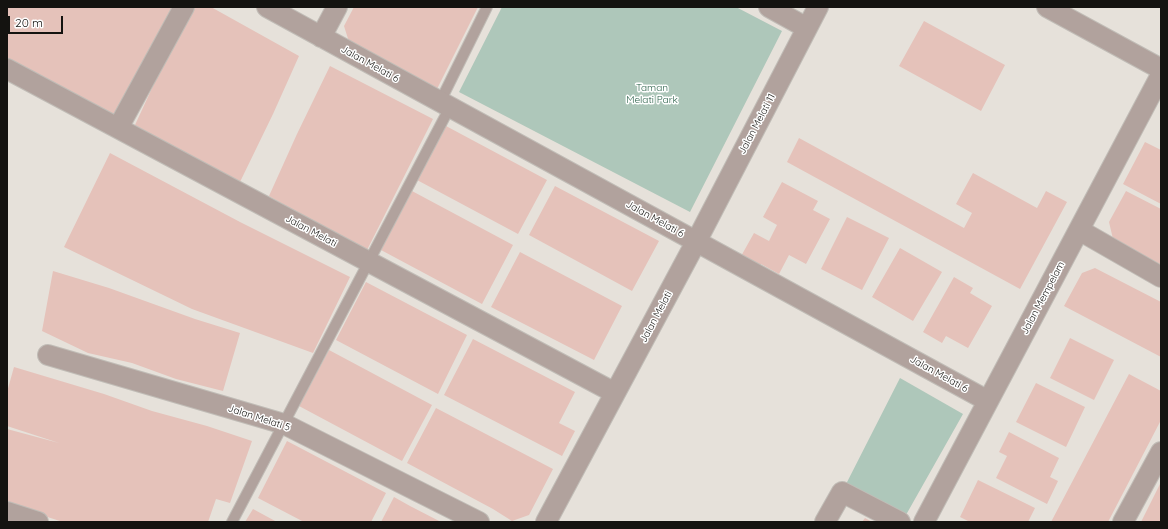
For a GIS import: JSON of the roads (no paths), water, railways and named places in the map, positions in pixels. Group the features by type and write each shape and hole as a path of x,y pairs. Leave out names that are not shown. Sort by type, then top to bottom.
{"street":[{"path":"118,128 184,7"},
{"name":"Jalan Melati 6","path":"267,7 988,401"},
{"path":"321,37 337,7"},
{"path":"769,7 807,28"},
{"name":"Jalan Melati 11","path":"696,242 818,7"},
{"path":"1047,7 1161,69"},
{"name":"Jalan Melati","path":"7,69 615,393"},
{"name":"Jalan Mempelam","path":"924,522 1161,75"},
{"path":"1079,230 1161,277"},
{"name":"Jalan Melati","path":"546,522 696,242"},
{"name":"Jalan Melati 5","path":"48,355 284,424 479,522"},
{"path":"1123,522 1161,452"},
{"path":"825,522 842,492 900,522"},
{"path":"7,512 38,522"}],"lane":[{"path":"232,522 369,262 445,104 487,7"}],"park label":[{"name":"Taman Melati Park","path":"652,94"}]}
